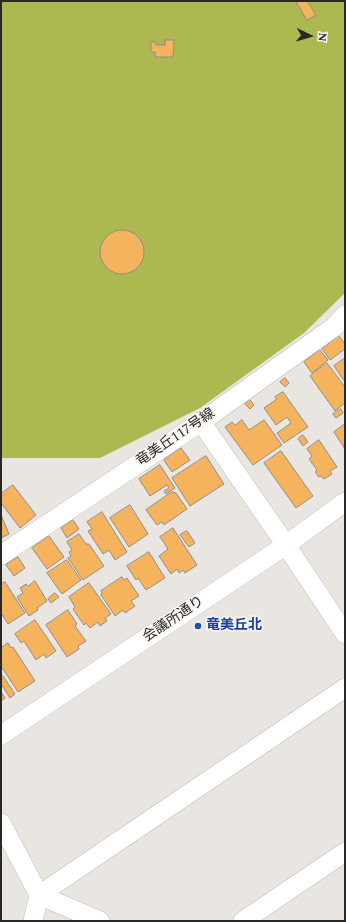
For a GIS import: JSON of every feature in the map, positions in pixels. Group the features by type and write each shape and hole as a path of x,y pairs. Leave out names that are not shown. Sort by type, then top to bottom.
{"street":[{"name":"竜美丘117号線","path":"1,555 201,422 334,327 345,315"},
{"path":"201,422 286,545 345,634"},
{"name":"会議所通り","path":"1,735 286,545 345,502"},
{"path":"33,921 39,895 345,688"},
{"path":"1,823 39,895 100,921"},
{"path":"244,921 345,852"}],"green space":[{"path":"1,1 345,1 345,293 304,333 200,408 100,458 1,458"}],"building":[{"path":"296,1 307,1 316,15 307,20"},
{"path":"165,40 174,40 173,57 155,57 155,52 151,52 151,42 156,42 156,45 165,45"},
{"path":"126,230 131,231 138,236 143,243 143,261 138,268 131,273 118,274 113,273 106,268 101,261 100,248 101,243 106,236 113,231"},
{"path":"339,336 345,344 345,349 330,360 322,349"},
{"path":"320,350 328,360 312,373 304,362"},
{"path":"345,358 345,382 334,366"},
{"path":"327,363 345,387 345,403 335,411 310,376"},
{"path":"285,378 289,383 285,387 280,382"},
{"path":"283,392 308,427 284,443 277,433 291,423 287,417 276,425 264,408 277,399 275,397"},
{"path":"250,400 254,405 250,409 245,404"},
{"path":"341,409 343,413 336,418 333,414"},
{"path":"242,420 249,430 264,420 282,445 253,465 225,427 232,422 235,425"},
{"path":"345,424 345,449 334,432"},
{"path":"303,435 308,442 303,446 298,439"},
{"path":"319,440 337,467 330,471 332,474 324,479 321,476 319,477 315,472 317,470 309,459 312,456 307,449"},
{"path":"181,448 190,460 172,472 164,460"},
{"path":"281,451 313,496 296,508 264,463"},
{"path":"206,456 224,484 190,506 172,478"},
{"path":"160,465 175,488 166,494 164,491 169,488 167,485 150,496 139,479"},
{"path":"13,485 36,515 20,528 1,503 1,494"},
{"path":"172,492 176,493 187,509 164,525 162,522 157,525 146,510"},
{"path":"130,505 148,534 129,547 110,518"},
{"path":"102,512 127,552 115,560 109,550 103,554 88,531 92,529 87,522"},
{"path":"1,515 9,534 1,538"},
{"path":"73,520 79,529 67,538 61,528"},
{"path":"173,528 197,565 185,573 183,570 179,573 177,569 171,574 159,556 168,549 160,537"},
{"path":"187,531 195,543 189,547 180,535"},
{"path":"79,534 86,544 89,544 104,566 83,580 68,558 71,556 69,552 72,550 67,542"},
{"path":"49,536 64,557 47,569 32,548"},
{"path":"149,552 165,578 146,590 138,578 136,580 127,566"},
{"path":"18,557 25,568 14,576 6,565"},
{"path":"67,560 81,580 62,594 47,573"},
{"path":"122,577 124,580 127,578 139,596 131,601 135,606 125,613 123,610 115,616 101,595 101,591"},
{"path":"35,581 47,601 29,616 17,597 23,593 20,588 26,584 28,586"},
{"path":"5,582 25,613 8,624 1,613 1,584"},
{"path":"89,583 111,614 105,618 107,621 100,626 98,622 90,628 86,623 84,625 73,609 75,607 69,597"},
{"path":"55,593 59,597 51,603 48,599"},
{"path":"68,610 77,624 75,626 86,641 78,646 79,649 67,657 46,625"},
{"path":"35,620 56,651 46,658 44,654 36,660 24,641 21,643 15,634"},
{"path":"8,643 11,648 13,647 35,681 18,692 1,666 1,648"},
{"path":"3,676 15,694 10,698 1,684 1,677"},
{"path":"1,692 5,698 1,701"}],"place":[{"name":"竜美丘北","path":"198,626"}]}
